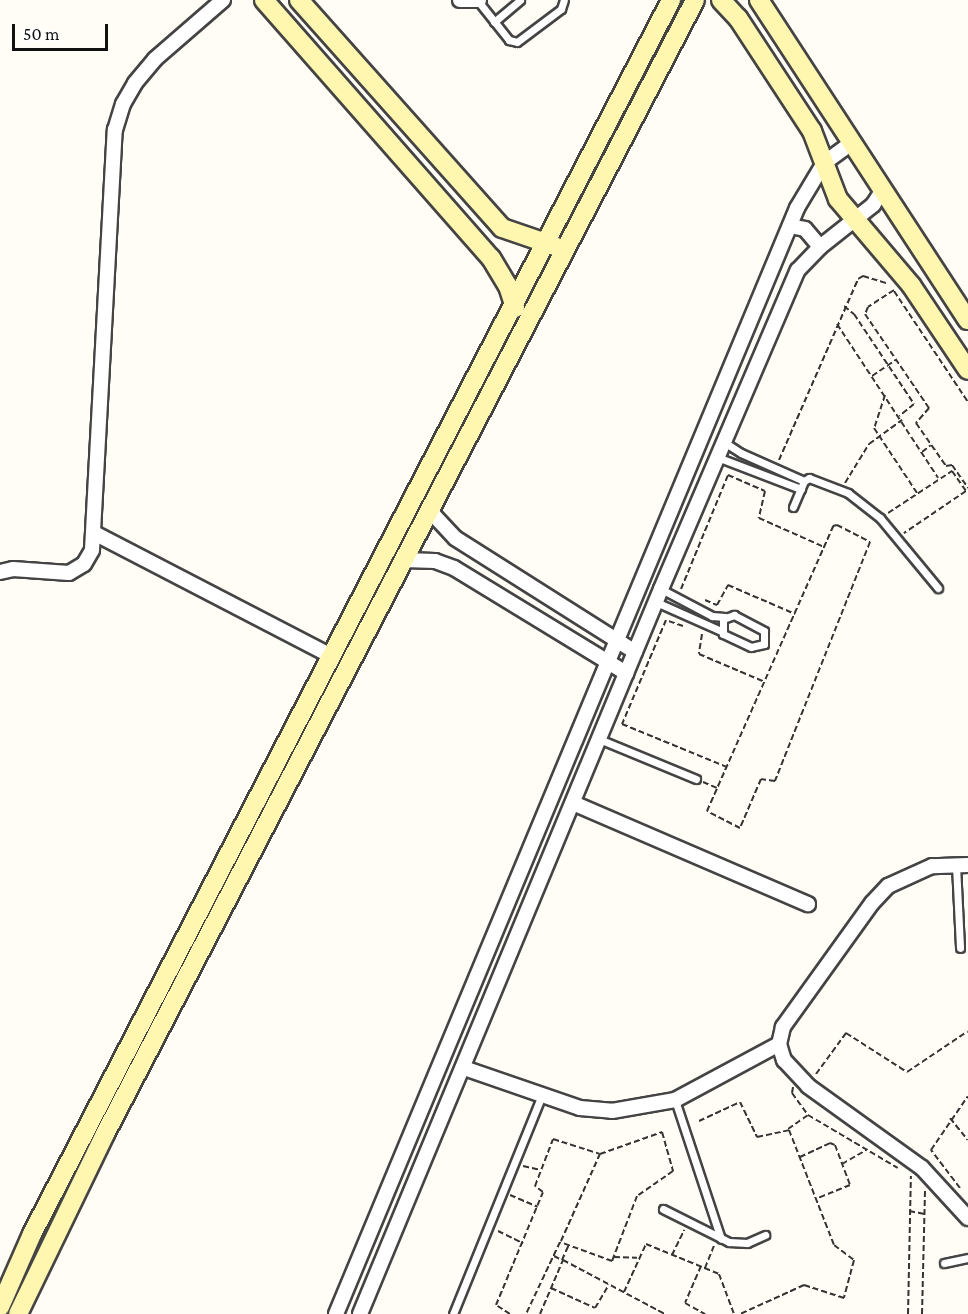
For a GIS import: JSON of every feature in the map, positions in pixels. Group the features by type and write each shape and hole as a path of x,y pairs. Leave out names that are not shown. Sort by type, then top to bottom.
{"street":[{"path":"0,572 69,573 89,557 94,533 115,130 123,104 142,75 223,0"},
{"path":"264,0 491,258 514,301 524,326"},
{"path":"299,0 492,218 514,234 562,249"},
{"path":"460,0 478,0"},
{"path":"18,1314 49,1243 377,591 543,242 671,0"},
{"path":"0,1307 32,1234 333,657 377,591 404,560 562,249 694,0"},
{"path":"721,0 738,18 805,120 825,163 838,199 853,222 911,285 968,370"},
{"path":"759,0 968,320"},
{"path":"336,1314 615,639 790,226 825,163 852,143"},
{"path":"360,1314 658,596 798,270 820,247 873,206 882,191"},
{"path":"790,226 805,229 820,247"},
{"path":"429,510 455,538 635,652"},
{"path":"94,533 333,657"},
{"path":"404,560 435,561 454,568 626,673"},
{"path":"573,803 808,904"},
{"path":"962,865 909,874 872,903 783,1027 779,1044 784,1060 803,1082 922,1168 968,1218"},
{"path":"464,1068 580,1108 612,1111 675,1100 779,1044"}],"lane":[{"path":"478,0 509,40 517,42 561,9 564,0"},
{"path":"494,22 520,0"},
{"path":"724,442 803,485"},
{"path":"717,457 803,485"},
{"path":"793,507 803,485 813,478 841,490 880,518 938,588"},
{"path":"658,596 712,615 725,617 734,615 761,627 766,640 760,647 751,647 658,596"},
{"path":"721,631 725,617"},
{"path":"599,739 696,779"},
{"path":"960,948 962,865"},
{"path":"453,1314 542,1095"},
{"path":"675,1100 719,1239"},
{"path":"663,1209 719,1239 747,1243 765,1234"},
{"path":"945,1263 968,1258"}],"path":[{"path":"779,460 844,306 860,276 887,283 894,290 968,402"},
{"path":"894,290 868,307 866,314 930,410 916,422 945,466 952,465 966,491 897,538"},
{"path":"844,306 854,314 914,405 899,416"},
{"path":"837,324 938,478"},
{"path":"872,376 896,360"},
{"path":"910,399 918,393"},
{"path":"885,395 874,422 879,436 917,493"},
{"path":"841,490 869,444 902,420"},
{"path":"922,452 931,445"},
{"path":"880,518 951,470 968,488"},
{"path":"682,590 680,587 729,475 765,491 759,518 824,547"},
{"path":"836,525 870,540 775,781 761,779 740,828 708,814 717,788 824,547 836,525"},
{"path":"699,598 717,605 728,585 796,614"},
{"path":"685,627 666,620 622,724 727,767"},
{"path":"693,630 703,636 699,654 765,682"},
{"path":"696,779 717,788"},
{"path":"922,1314 926,1193 911,1176 807,1115 792,1093 846,1034 907,1072 968,1031"},
{"path":"961,1189 931,1152 950,1118 968,1096"},
{"path":"699,1121 740,1102 757,1137 788,1129 807,1115"},
{"path":"950,1118 968,1140"},
{"path":"740,1314 804,1285 841,1298 847,1295 853,1258 834,1245 788,1129"},
{"path":"510,1314 496,1305 538,1207 543,1192 535,1186 553,1138 600,1154 660,1132 673,1167 670,1173 637,1196 614,1257 610,1262 561,1241"},
{"path":"800,1157 831,1143 843,1164 849,1187 817,1199"},
{"path":"843,1164 867,1150"},
{"path":"526,1314 600,1154"},
{"path":"514,1164 540,1170"},
{"path":"908,1314 911,1176"},
{"path":"503,1191 538,1207"},
{"path":"909,1211 926,1214"},
{"path":"672,1255 688,1223"},
{"path":"488,1227 522,1243"},
{"path":"705,1268 719,1239"},
{"path":"540,1314 569,1244"},
{"path":"624,1292 644,1244 720,1275 734,1314"},
{"path":"554,1256 665,1314"},
{"path":"614,1257 637,1258"},
{"path":"701,1266 685,1303 705,1314"},
{"path":"551,1288 595,1308 609,1284"}]}
